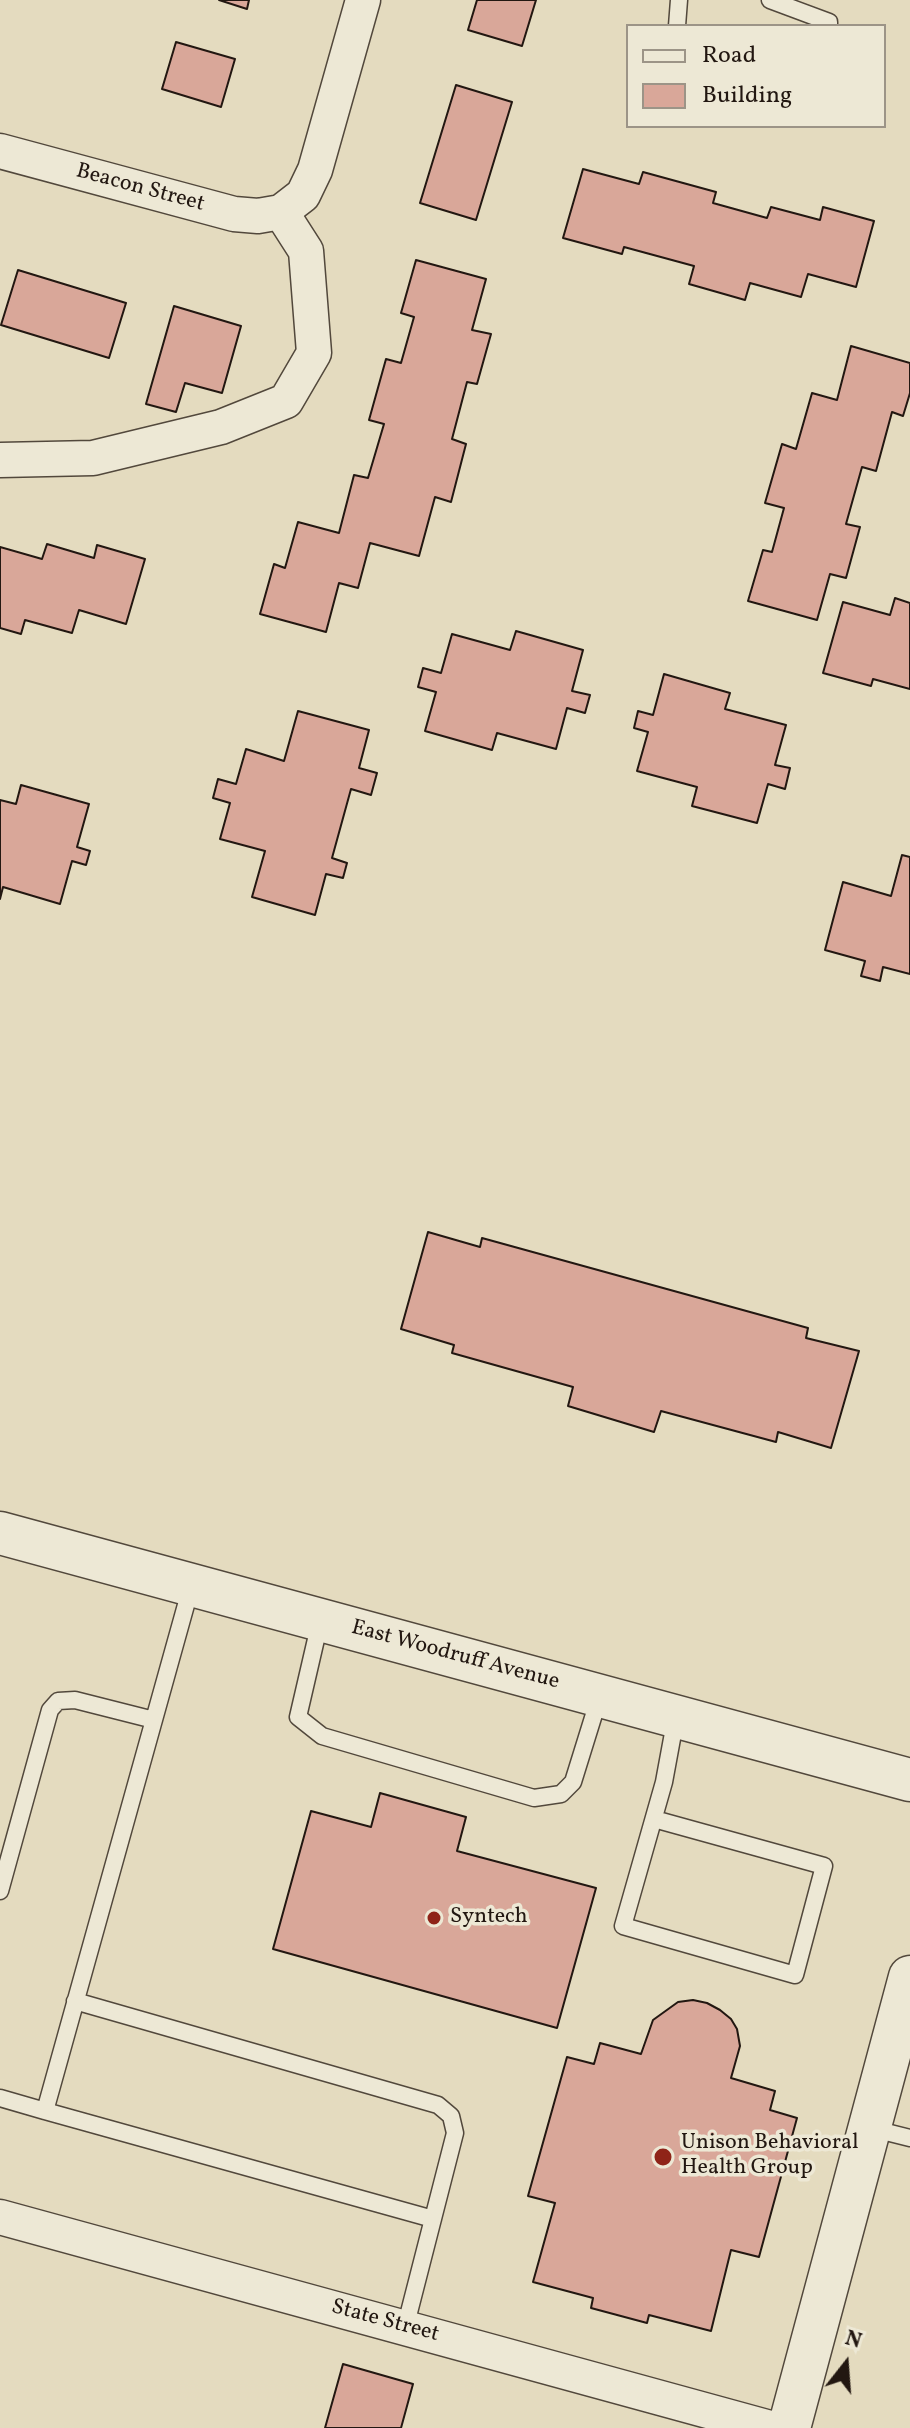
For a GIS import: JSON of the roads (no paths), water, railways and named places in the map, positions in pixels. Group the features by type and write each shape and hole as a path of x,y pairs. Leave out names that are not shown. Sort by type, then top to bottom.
{"street":[{"path":"0,460 93,458 221,427 286,401 314,353 306,251 281,212 303,195 315,170 363,0"},
{"name":"Beacon Street","path":"0,151 234,214 258,216 281,212"},
{"name":"East Woodruff Avenue","path":"0,1533 910,1780"},
{"path":"789,2428 910,1977"},
{"name":"State Street","path":"0,2217 770,2428"}],"lane":[{"path":"677,24 679,0"},
{"path":"770,0 829,24"},
{"path":"45,2111 192,1585"},
{"path":"321,1621 298,1717 322,1736 534,1798 561,1794 573,1782 600,1695"},
{"path":"1,1883 50,1710 58,1701 75,1700 154,1720"},
{"path":"654,1819 824,1866 795,1975 623,1926 654,1819 676,1716"},
{"path":"75,2001 438,2105 451,2116 455,2133 405,2328"},
{"path":"0,2098 433,2219"},
{"path":"869,2127 910,2138"}],"place":[{"name":"Syntech","path":"434,1918"},
{"name":"Unison Behavioral Health Group","path":"663,2157"}]}
